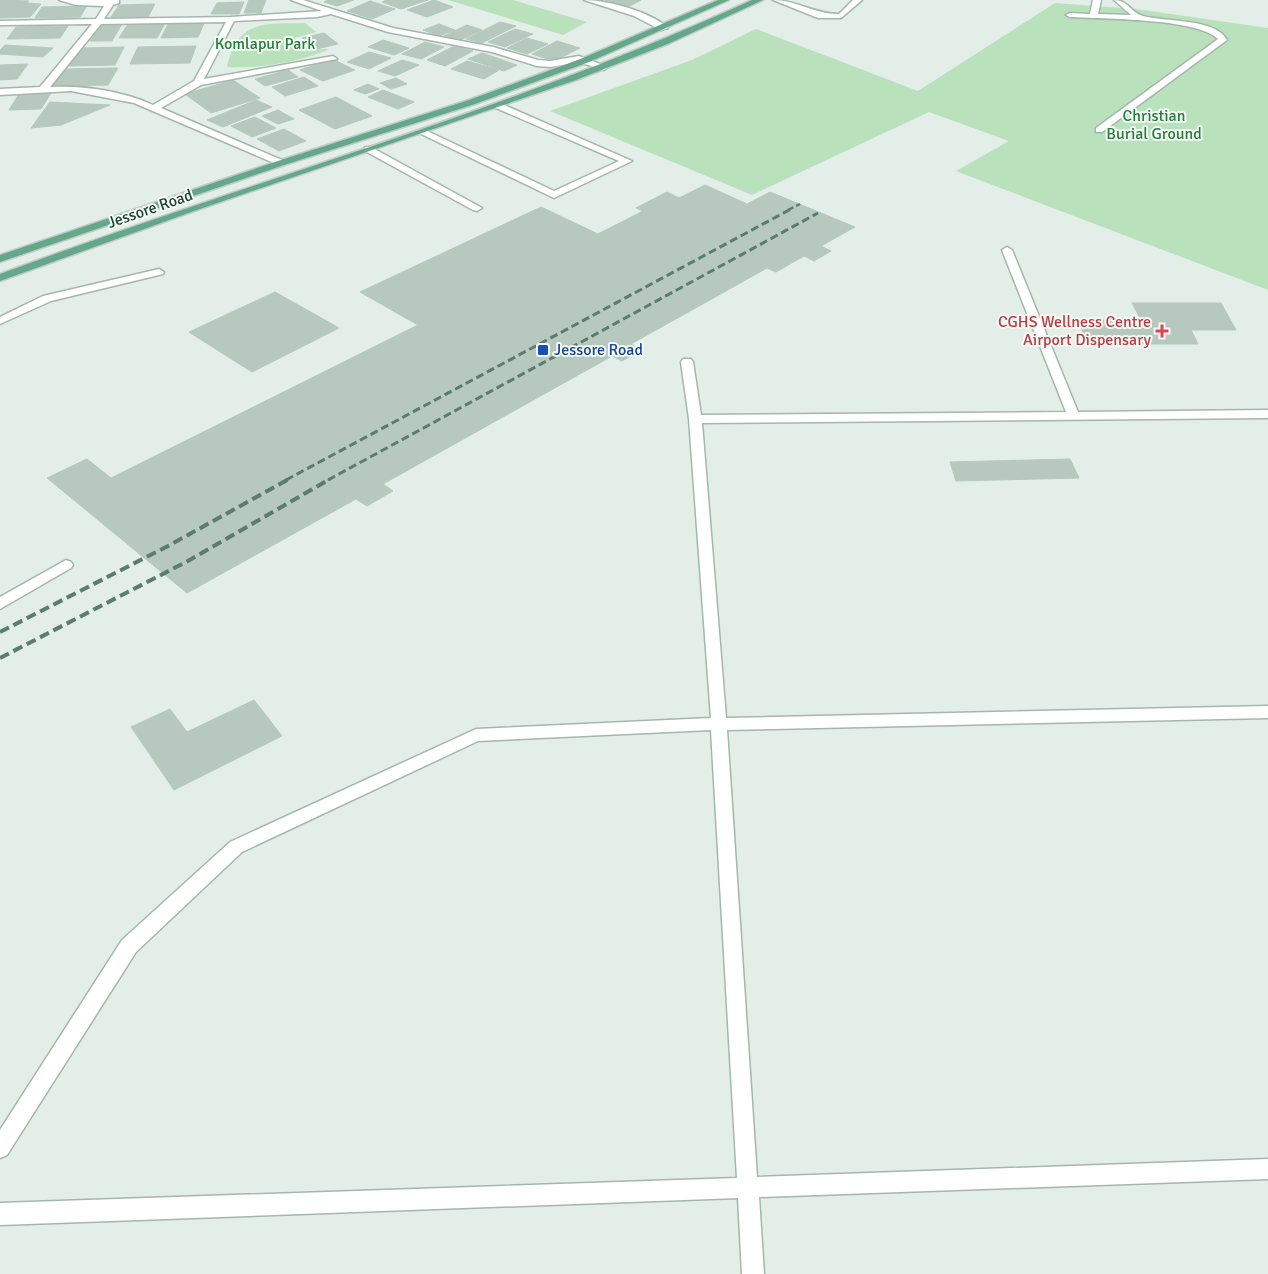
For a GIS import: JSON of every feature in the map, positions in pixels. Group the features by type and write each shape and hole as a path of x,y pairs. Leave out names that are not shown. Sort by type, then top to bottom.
{"main road":[{"name":"Jessore Road","path":"0,259 281,163 472,102 586,60 664,28 725,0"},
{"name":"Jessore Road","path":"0,278 55,257 368,149 499,106 696,30 759,0"}],"street":[{"path":"63,0 78,3 114,2"},
{"path":"295,0 391,30 493,50 538,63 586,60 604,67"},
{"path":"588,0 623,9 664,28"},
{"path":"777,0 821,16 841,16 858,0"},
{"path":"1094,16 1097,0"},
{"path":"1118,0 1142,20"},
{"path":"43,89 114,2"},
{"path":"0,23 317,16 332,11"},
{"path":"1070,15 1198,26 1211,30 1221,36 1223,40 1099,130"},
{"path":"198,83 231,19"},
{"path":"154,108 198,83 333,59"},
{"path":"0,92 71,88 137,101 281,163"},
{"path":"422,132 554,195 627,161 499,106"},
{"path":"368,149 477,208"},
{"path":"1007,250 1073,415"},
{"path":"0,321 47,298 159,272"},
{"path":"687,362 695,419 719,724 753,1274"},
{"path":"695,419 1268,414"},
{"path":"0,604 66,566"},
{"path":"0,1148 129,946 236,847 476,736 719,724 1268,712"},
{"path":"0,1214 1268,1168"}],"green space":[{"path":"448,0 513,0 587,22 563,35"},
{"name":"Christian Burial Ground","path":"1055,3 1136,9 1268,28 1268,290 956,171 1009,141 929,112 752,195 550,111 692,60 756,29 918,91"},
{"name":"Komlapur Park","path":"305,23 316,32 295,38 308,49 330,49 305,58 279,64 227,67 232,51 238,40 246,32 255,27 266,25"}],"building":[{"path":"0,0 29,1 27,3 41,4 30,17 0,18"},
{"path":"249,0 266,0 261,13 244,13"},
{"path":"328,0 354,0 337,6 324,2"},
{"path":"386,0 428,0 401,9 382,2"},
{"path":"434,0 453,7 427,17 407,10"},
{"path":"605,0 641,0 628,7"},
{"path":"370,1 395,9 372,19 347,11"},
{"path":"244,2 239,14 211,14 217,3"},
{"path":"155,4 148,17 111,17 119,5"},
{"path":"87,6 80,17 35,18 42,7"},
{"path":"205,21 198,37 161,38 169,22"},
{"path":"500,22 516,26 482,43 466,39"},
{"path":"165,23 157,38 119,38 128,24"},
{"path":"101,24 122,24 112,41 90,41"},
{"path":"439,24 455,30 439,36 423,30"},
{"path":"467,25 482,30 458,41 444,36"},
{"path":"68,26 60,38 7,39 16,27"},
{"path":"515,29 533,34 505,47 488,42"},
{"path":"324,33 338,44 316,49 302,38"},
{"path":"527,38 548,44 527,54 507,48"},
{"path":"383,40 409,48 394,55 368,47"},
{"path":"557,41 580,48 554,61 532,54"},
{"path":"425,42 444,47 421,59 402,54"},
{"path":"5,45 53,48 43,57 0,54 0,50"},
{"path":"196,46 190,63 130,64 138,47"},
{"path":"454,46 473,51 445,66 427,60"},
{"path":"124,47 115,65 67,66 83,48"},
{"path":"369,52 391,58 369,69 347,62"},
{"path":"482,53 517,65 504,71 468,59"},
{"path":"332,59 355,70 323,81 300,70"},
{"path":"402,60 419,65 395,76 378,71"},
{"path":"467,61 499,70 484,79 451,69"},
{"path":"28,64 17,79 0,80 0,65"},
{"path":"118,68 108,85 52,86 66,69"},
{"path":"288,70 298,77 265,86 255,79"},
{"path":"304,77 318,86 285,96 272,87"},
{"path":"396,78 407,84 391,89 380,83"},
{"path":"233,80 260,98 211,113 185,94"},
{"path":"368,84 379,89 365,94 354,90"},
{"path":"383,90 414,102 398,109 368,97"},
{"path":"51,93 41,109 9,110 19,94"},
{"path":"336,97 372,116 335,129 299,110"},
{"path":"256,100 272,107 223,127 207,120"},
{"path":"50,102 110,105 61,125 31,128"},
{"path":"278,110 294,119 278,124 262,116"},
{"path":"255,117 276,128 252,137 231,126"},
{"path":"284,129 306,141 279,151 257,139"},
{"name":"Jessore Road","path":"705,185 747,204 770,192 855,227 821,246 831,251 814,261 804,256 776,272 767,268 631,344 642,350 622,361 612,356 383,484 393,491 367,506 356,499 187,593 47,478 87,459 111,478 418,325 360,292 541,207 598,234 643,211 636,208 667,192 679,198"},
{"path":"275,292 339,328 252,372 189,332"},
{"path":"1132,303 1221,303 1236,330 1191,330 1198,344 1088,344 1078,320 1141,320"},
{"path":"1070,459 1079,478 956,481 950,462"},
{"path":"254,700 282,736 174,790 131,727 170,709 187,732"}],"railway":[{"path":"788,210 800,204"},
{"path":"286,480 791,209"},
{"path":"328,480 818,213"},
{"path":"0,632 168,546 289,479"},
{"path":"0,658 186,562 330,479"}],"place":[{"name":"CGHS Wellness Centre Airport Dispensary","path":"1162,331"},
{"name":"Jessore Road","path":"543,350"}]}
